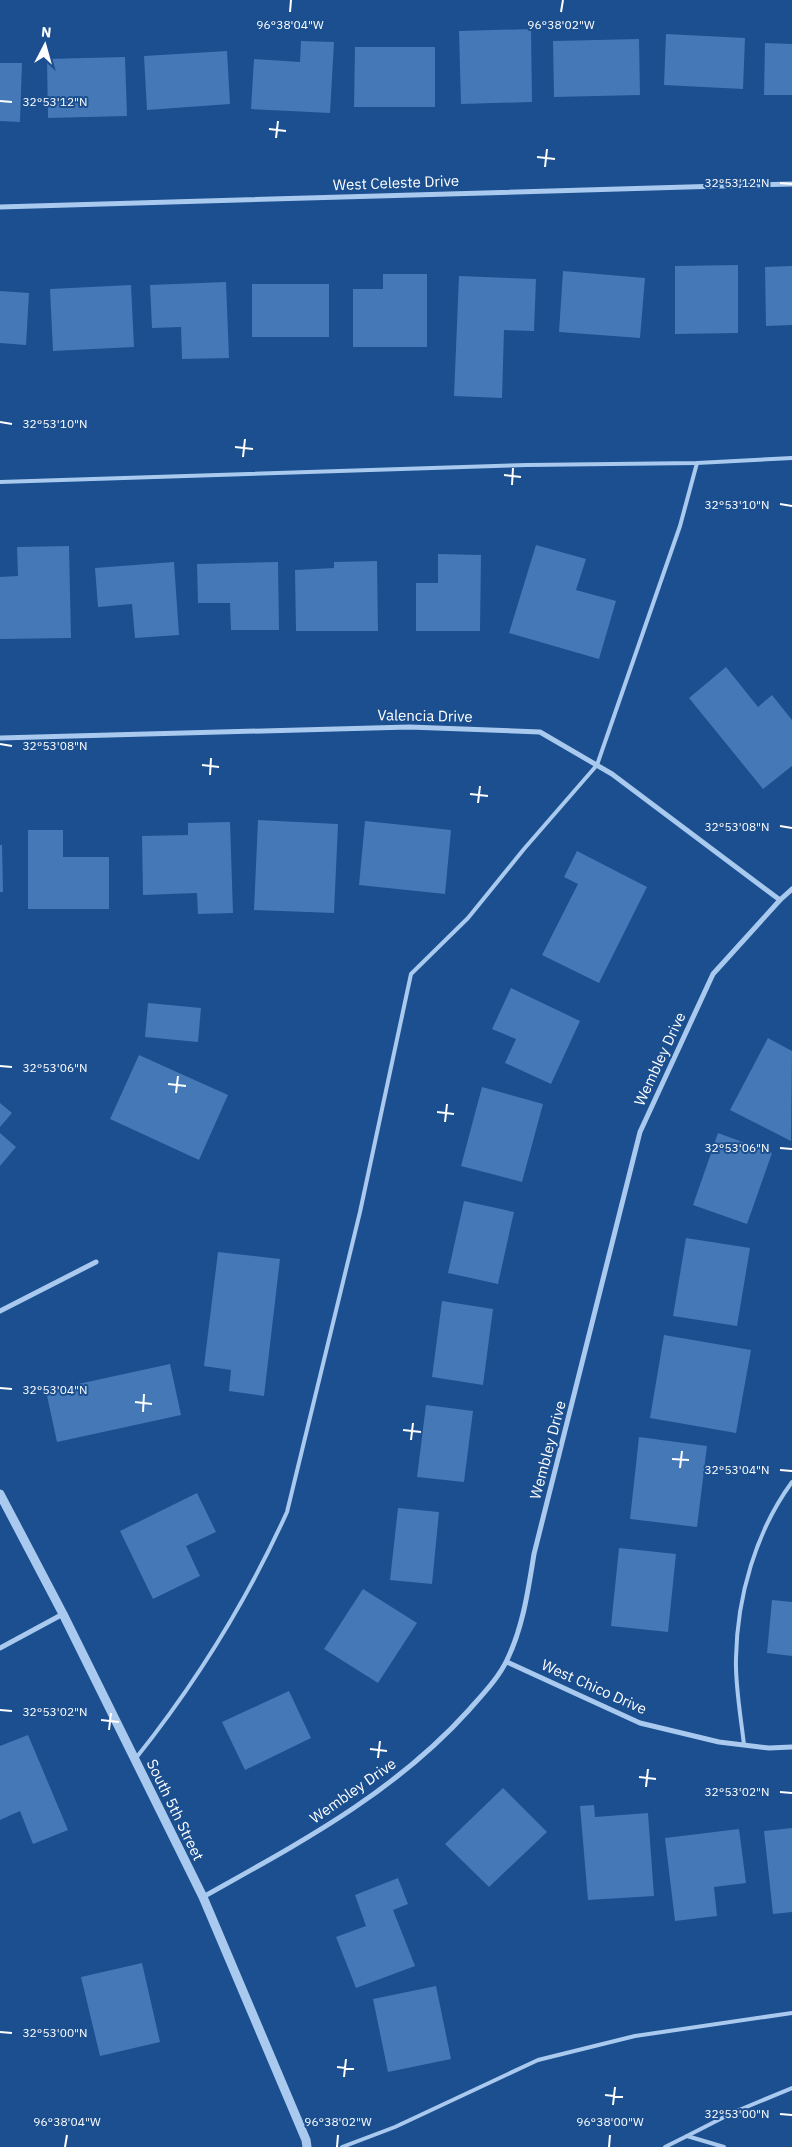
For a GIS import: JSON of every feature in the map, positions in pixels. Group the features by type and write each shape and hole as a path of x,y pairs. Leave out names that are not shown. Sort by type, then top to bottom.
{"street":[{"name":"West Celeste Drive","path":"0,207 792,184"},
{"name":"Valencia Drive","path":"0,738 409,727 540,732 612,774 780,900"},
{"path":"780,900 792,889"},
{"name":"Wembley Drive","path":"203,1897 318,1832 399,1777 447,1734 507,1662 523,1619 534,1554 640,1132 713,974 780,900"},
{"path":"0,1311 96,1262"},
{"name":"South 5th Street","path":"0,1494 63,1614 203,1897 306,2140 307,2147"},
{"path":"0,1648 63,1614"},
{"name":"West Chico Drive","path":"507,1662 640,1723 719,1742 769,1748 792,1747"}],"lane":[{"path":"0,482 517,465 697,463 792,458"},
{"path":"135,1759 160,1727 240,1606 287,1512 360,1212 411,974 468,918 596,765 680,526 697,463"},
{"path":"744,1745 736,1658 741,1600 761,1537 792,1482"},
{"path":"342,2147 395,2127 538,2060 636,2036 792,2013"},
{"path":"665,2147 732,2113 792,2088"},
{"path":"687,2136 724,2147"}],"building":[{"path":"531,29 532,102 461,104 459,31"},
{"path":"666,34 745,38 743,89 664,85"},
{"path":"639,39 640,95 554,97 553,41"},
{"path":"301,41 334,42 330,113 251,109 254,59 300,62"},
{"path":"765,43 792,44 792,95 764,95"},
{"path":"355,47 435,47 435,107 354,107"},
{"path":"227,51 230,104 147,110 144,56"},
{"path":"125,57 127,116 48,118 47,59"},
{"path":"0,63 22,63 20,122 0,121"},
{"path":"738,265 738,333 675,334 675,266"},
{"path":"792,266 792,325 766,326 765,267"},
{"path":"563,271 645,278 640,338 559,332"},
{"path":"383,274 427,274 427,347 353,347 353,289 383,289"},
{"path":"459,276 536,279 534,331 504,330 502,398 454,396"},
{"path":"226,282 229,358 182,359 181,327 152,328 150,285"},
{"path":"252,284 329,284 329,337 252,337"},
{"path":"131,285 134,347 53,351 50,289"},
{"path":"0,291 29,293 26,345 0,343"},
{"path":"536,545 586,559 576,590 616,601 599,659 509,633"},
{"path":"69,546 71,638 0,639 0,577 18,576 17,547"},
{"path":"438,554 481,555 480,631 416,631 416,583 438,583"},
{"path":"377,561 378,631 296,631 295,570 334,568 334,562"},
{"path":"174,562 179,635 135,638 132,604 98,607 95,568"},
{"path":"278,562 279,630 231,630 230,603 198,603 197,564"},
{"path":"726,667 758,707 772,695 792,720 792,766 763,789 689,698"},
{"path":"258,820 338,824 334,913 254,910"},
{"path":"365,821 451,830 445,894 359,885"},
{"path":"230,822 233,913 198,914 197,893 143,895 142,836 188,835 188,823"},
{"path":"28,830 63,830 63,857 109,857 109,909 28,909"},
{"path":"0,845 2,845 3,892 0,892"},
{"path":"577,851 647,887 599,983 542,955 578,884 564,877"},
{"path":"511,988 580,1021 551,1084 505,1063 516,1039 492,1029"},
{"path":"148,1003 201,1008 198,1042 145,1037"},
{"path":"768,1038 792,1051 791,1141 730,1110"},
{"path":"139,1055 228,1095 199,1160 110,1119"},
{"path":"482,1087 543,1104 522,1182 461,1166"},
{"path":"0,1103 12,1113 0,1127"},
{"path":"0,1133 16,1147 0,1166"},
{"path":"718,1133 772,1153 747,1224 693,1205"},
{"path":"464,1201 514,1212 498,1284 448,1273"},
{"path":"686,1238 750,1248 737,1326 673,1316"},
{"path":"218,1252 280,1259 264,1396 229,1391 231,1370 204,1366"},
{"path":"442,1301 493,1309 483,1385 432,1377"},
{"path":"664,1335 751,1350 736,1433 650,1418"},
{"path":"170,1364 181,1415 57,1442 46,1391"},
{"path":"426,1405 473,1411 464,1482 417,1477"},
{"path":"639,1437 707,1446 697,1527 630,1519"},
{"path":"197,1493 216,1532 186,1546 200,1576 153,1599 120,1531"},
{"path":"398,1508 439,1512 432,1584 390,1580"},
{"path":"619,1548 676,1554 668,1632 611,1626"},
{"path":"363,1589 417,1623 378,1683 324,1649"},
{"path":"772,1600 792,1602 792,1656 767,1653"},
{"path":"289,1691 311,1738 245,1770 222,1722"},
{"path":"28,1735 68,1830 33,1844 20,1811 0,1820 0,1746"},
{"path":"503,1788 547,1832 489,1887 445,1844"},
{"path":"594,1805 595,1817 648,1813 654,1896 588,1900 580,1806"},
{"path":"792,1828 792,1912 773,1914 764,1831"},
{"path":"739,1829 746,1883 714,1887 717,1916 675,1921 665,1838"},
{"path":"398,1878 408,1904 393,1910 415,1966 356,1988 336,1937 366,1926 355,1895"},
{"path":"142,1963 160,2042 100,2056 81,1977"},
{"path":"436,1986 451,2059 388,2072 373,1999"}]}
